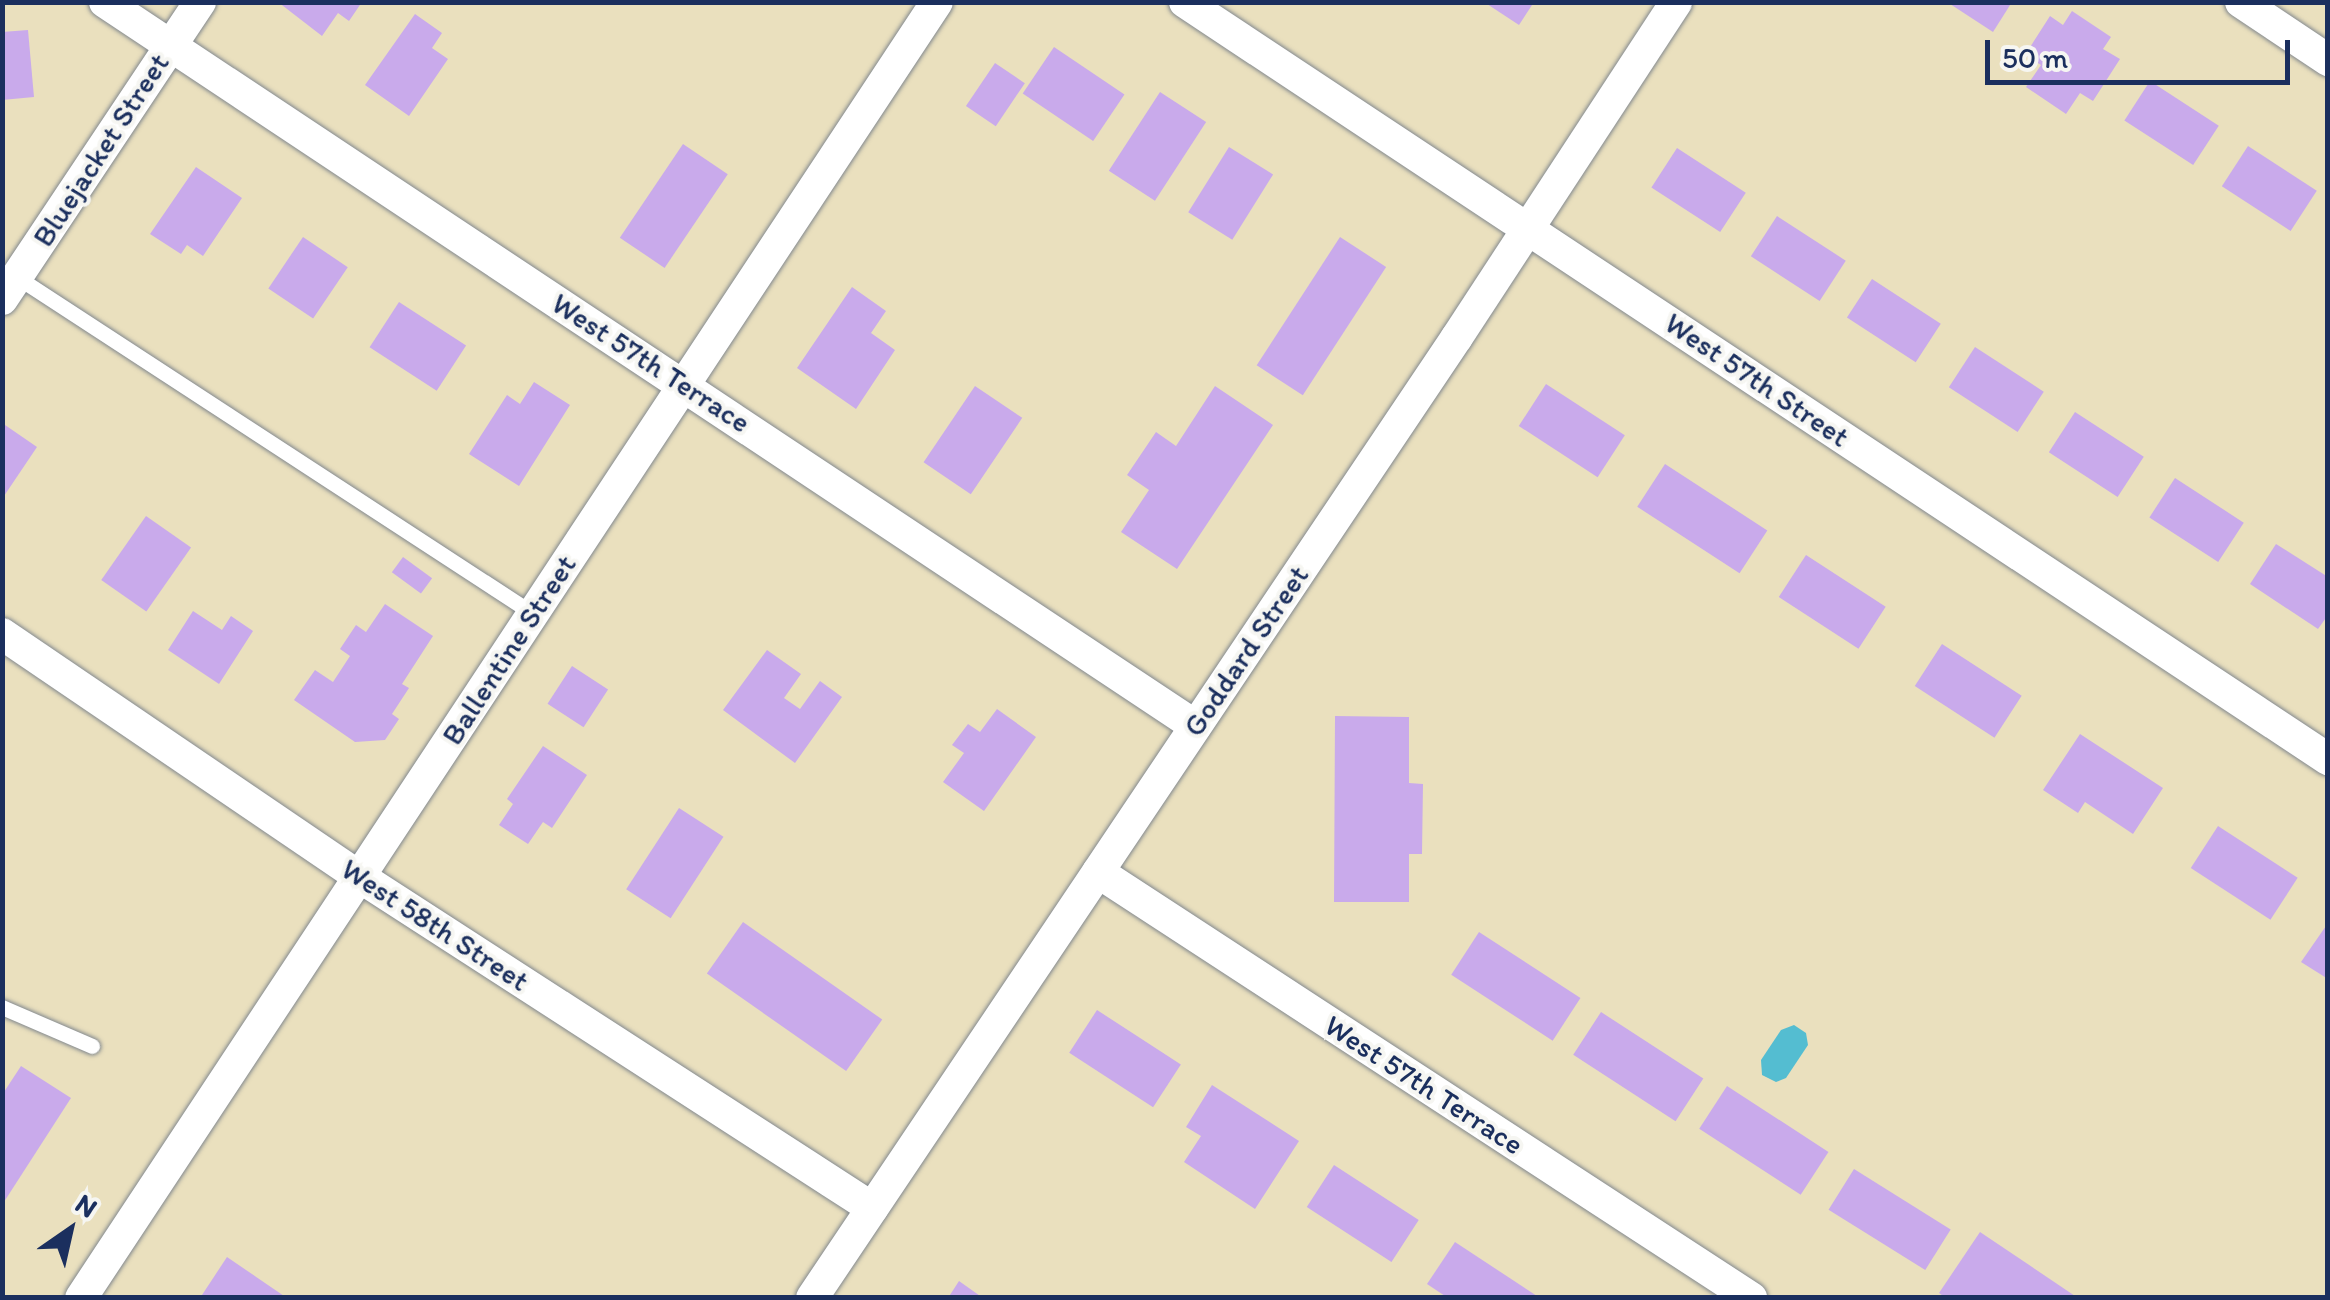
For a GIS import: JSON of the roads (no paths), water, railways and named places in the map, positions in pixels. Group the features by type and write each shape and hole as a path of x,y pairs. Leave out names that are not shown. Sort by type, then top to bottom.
{"street":[{"name":"West 57th Terrace","path":"105,2 1194,726"},
{"name":"Bluejacket Street","path":"10,288 200,2"},
{"name":"Ballentine Street","path":"81,1298 937,2"},
{"name":"West 57th Street","path":"1186,2 2328,759"},
{"name":"Goddard Street","path":"812,1298 1676,2"},
{"path":"2240,2 2328,60"},
{"name":"West 58th Street","path":"2,634 360,877 872,1208"},
{"name":"West 57th Terrace","path":"1098,872 1751,1298"}],"lane":[{"path":"10,288 532,613"},
{"path":"2,1006 92,1046"}],"water":[{"path":"1794,1025 1806,1033 1808,1045 1786,1078 1776,1082 1762,1075 1761,1060 1781,1030"}]}
